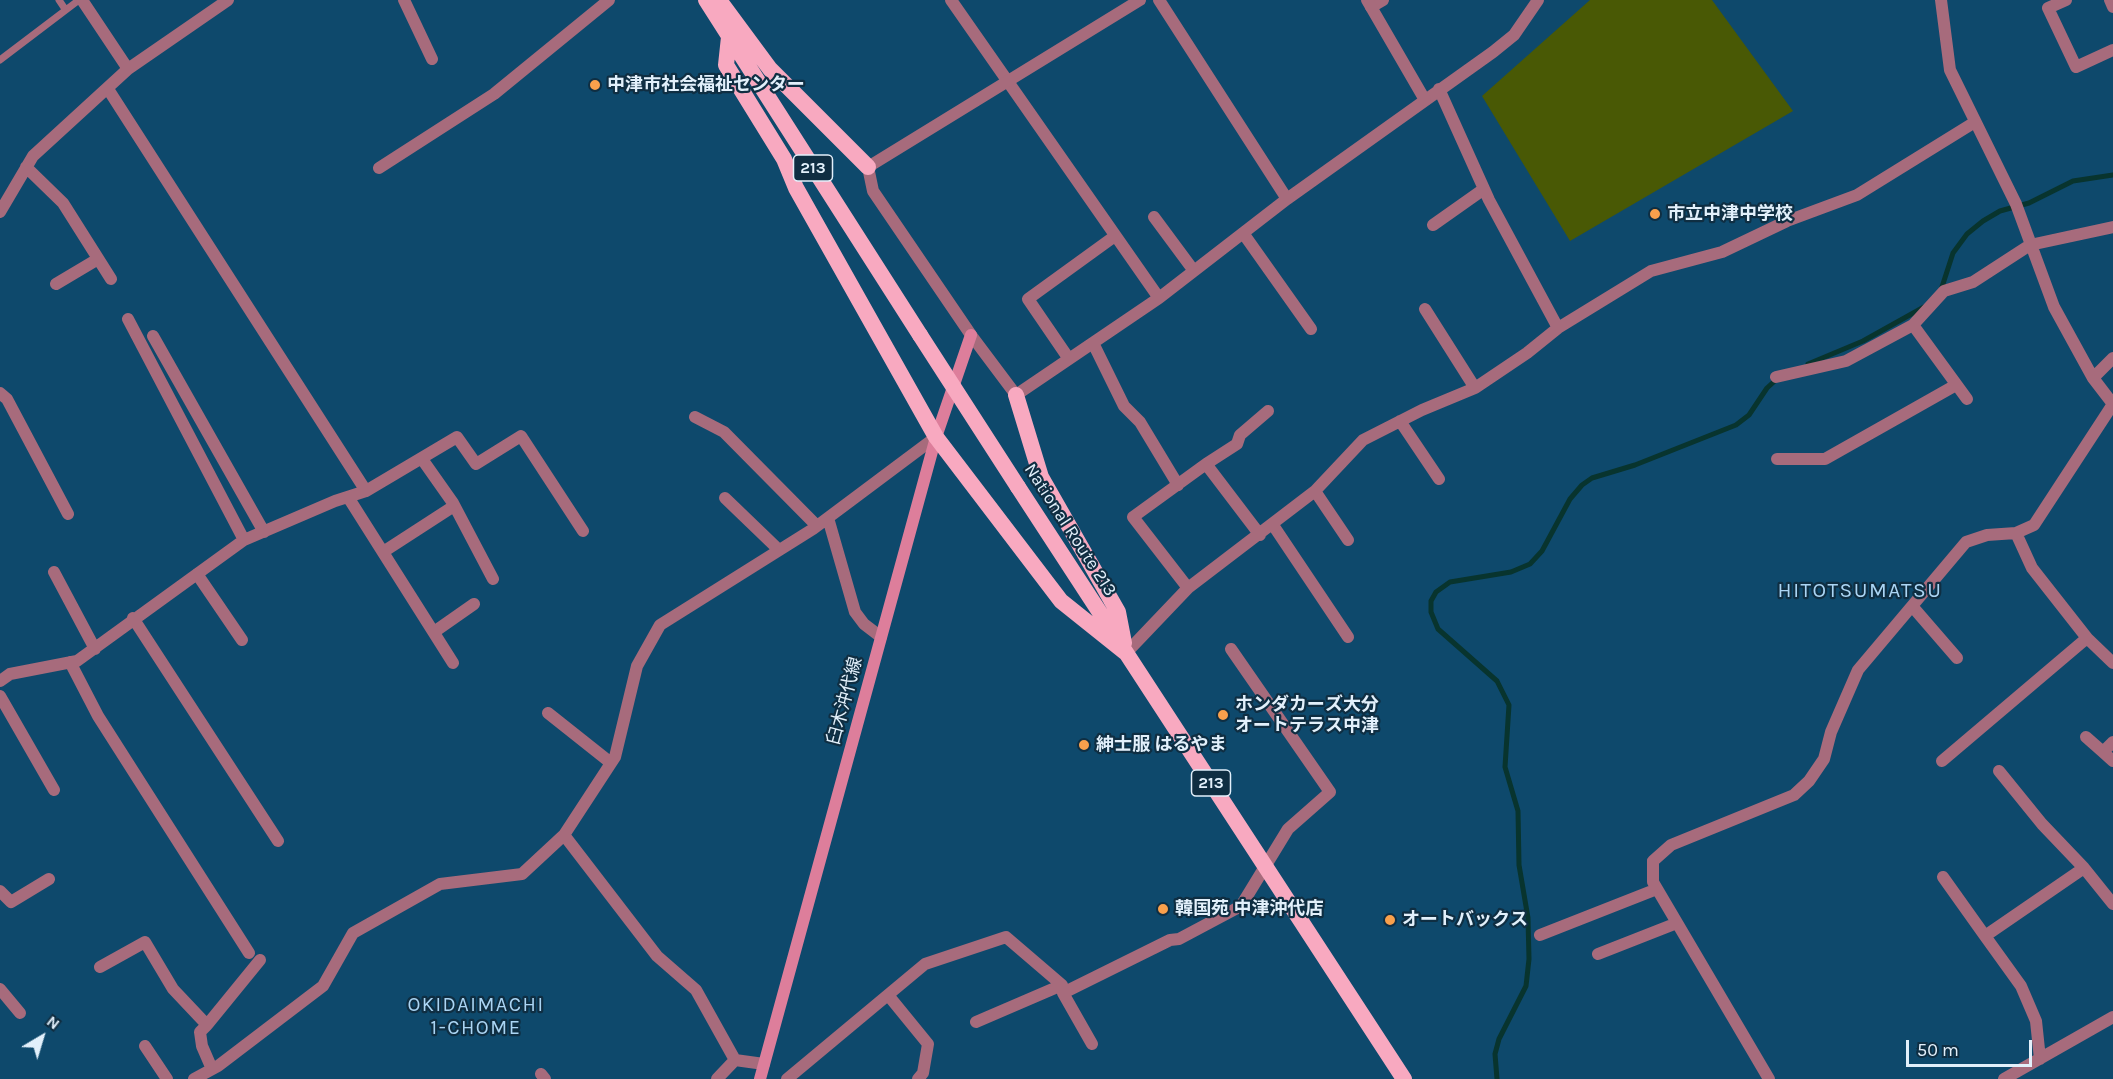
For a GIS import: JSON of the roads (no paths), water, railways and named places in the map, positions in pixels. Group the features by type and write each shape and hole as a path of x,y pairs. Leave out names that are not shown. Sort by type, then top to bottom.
{"highway":[{"name":"National Route 213","path":"706,0 1018,487 1404,1079"},
{"path":"719,0 770,69 868,167"},
{"path":"729,37 726,65 784,159 796,189 936,437 1060,602 1126,653"},
{"path":"1016,395 1041,477 1118,612 1126,653"}],"main road":[{"name":"臼木沖代線","path":"760,1079 936,437 970,335"}],"street":[{"path":"80,0 128,69"},
{"path":"0,212 33,156 128,69 228,0"},
{"path":"404,0 432,59"},
{"path":"379,168 494,94 609,0"},
{"path":"951,0 1159,298"},
{"path":"1140,0 868,167 873,190 970,335 1016,395 1159,298 1287,199 1515,35 1538,0"},
{"path":"1159,0 1287,199"},
{"path":"1383,0 1369,3 1425,100"},
{"path":"1769,1079 1653,882 1653,861 1671,845 1716,826 1761,811 1794,795 1809,781 1824,759 1831,732 1858,670 1966,542 1987,535 2016,533 2034,525 2113,404 2093,378 2054,307 2016,204 1950,70 1941,0"},
{"path":"2066,0 2048,8 2076,67 2113,50"},
{"path":"2110,0 2113,7"},
{"path":"108,89 366,491"},
{"path":"1439,89 1484,189 1558,328"},
{"path":"1126,653 1188,588 1315,491 1363,440 1475,388 1527,353 1558,328 1650,271 1722,252 1787,221 1857,195 1975,122"},
{"path":"26,167 63,203 111,279"},
{"path":"1433,225 1484,189"},
{"path":"1154,217 1194,271"},
{"path":"1776,377 1846,361 1913,325 1944,291 1973,282 2030,245 2113,227"},
{"path":"1243,233 1311,329"},
{"path":"1069,359 1028,299 1115,236"},
{"path":"56,284 98,259"},
{"path":"1425,309 1475,388"},
{"path":"128,319 244,540"},
{"path":"1913,325 1967,399"},
{"path":"153,336 264,531"},
{"path":"1093,343 1124,406 1140,422 1178,484"},
{"path":"2093,378 2113,358"},
{"path":"1777,459 1825,459 1956,385"},
{"path":"0,393 8,399 68,513"},
{"path":"1188,588 1133,517 1237,444 1240,435 1268,411"},
{"path":"695,417 724,432 817,526"},
{"path":"1400,421 1439,479"},
{"path":"0,681 10,674 77,661 133,618 244,540 366,491 457,438 476,464 521,436 583,531"},
{"path":"194,1079 212,1069 323,986 353,933 440,884 522,874 564,835 615,757 637,666 660,625 817,526 936,437"},
{"path":"422,459 454,506 493,579"},
{"path":"1206,465 1260,535"},
{"path":"1315,491 1348,540"},
{"path":"348,497 453,663"},
{"path":"725,498 779,550"},
{"path":"383,552 454,506"},
{"path":"828,518 855,612 864,624 881,637"},
{"path":"1273,525 1348,638"},
{"path":"2016,533 2032,568 2087,638 2113,663"},
{"path":"54,572 95,649"},
{"path":"197,574 242,640"},
{"path":"434,632 474,604"},
{"path":"1912,606 1957,658"},
{"path":"133,618 278,841"},
{"path":"1942,761 2087,638"},
{"path":"976,1022 1062,989 1170,940 1179,939 1240,906 1288,829 1330,792 1231,649"},
{"path":"70,662 98,716 254,956 200,1032 202,1046 212,1069"},
{"path":"0,696 54,790"},
{"path":"548,713 611,763"},
{"path":"2086,736 2113,761"},
{"path":"2103,752 2113,742"},
{"path":"1999,771 2042,824 2084,868 2113,904"},
{"path":"564,835 657,956 696,990 735,1060"},
{"path":"1984,936 2084,868"},
{"path":"1943,877 2021,986 2036,1021 2040,1059"},
{"path":"0,891 11,902 49,879"},
{"path":"1540,935 1657,889"},
{"path":"1598,954 1677,923"},
{"path":"787,1079 925,964 1006,937 1062,989 1092,1044"},
{"path":"100,967 145,942 173,989 207,1025"},
{"path":"0,989 20,1013"},
{"path":"888,994 928,1044 923,1073 918,1079"},
{"path":"2004,1079 2113,1017"},
{"path":"145,1046 167,1079"},
{"path":"735,1060 764,1064"},
{"path":"717,1079 735,1060"}],"lane":[{"path":"59,0 66,9"},
{"path":"0,60 80,0"}],"waterway":[{"path":"1941,290 1953,253 1967,234 1983,221 2000,211 2029,203 2073,181 2113,175"},
{"path":"1808,364 1863,341 1924,307"},
{"path":"1497,1079 1495,1054 1499,1039 1526,986 1529,959 1528,918 1519,865 1518,811 1505,767 1509,705 1497,681 1438,629 1431,612 1431,601 1436,592 1450,582 1511,572 1530,564 1542,551 1570,499 1582,485 1592,478 1635,465 1736,425 1749,415 1767,388 1778,378"}],"place":[{"name":"中津市社会福祉センター","path":"595,85"},
{"name":"市立中津中学校","path":"1655,214"},
{"name":"ホンダカーズ大分 オートテラス中津","path":"1223,715"},
{"name":"紳士服 はるやま","path":"1084,745"},
{"name":"韓国苑 中津沖代店","path":"1163,909"},
{"name":"オートバックス","path":"1390,920"}],"district":[{"name":"HITOTSUMATSU","path":"1860,591"},
{"name":"OKIDAIMACHI 1-CHOME","path":"476,1016"}]}
